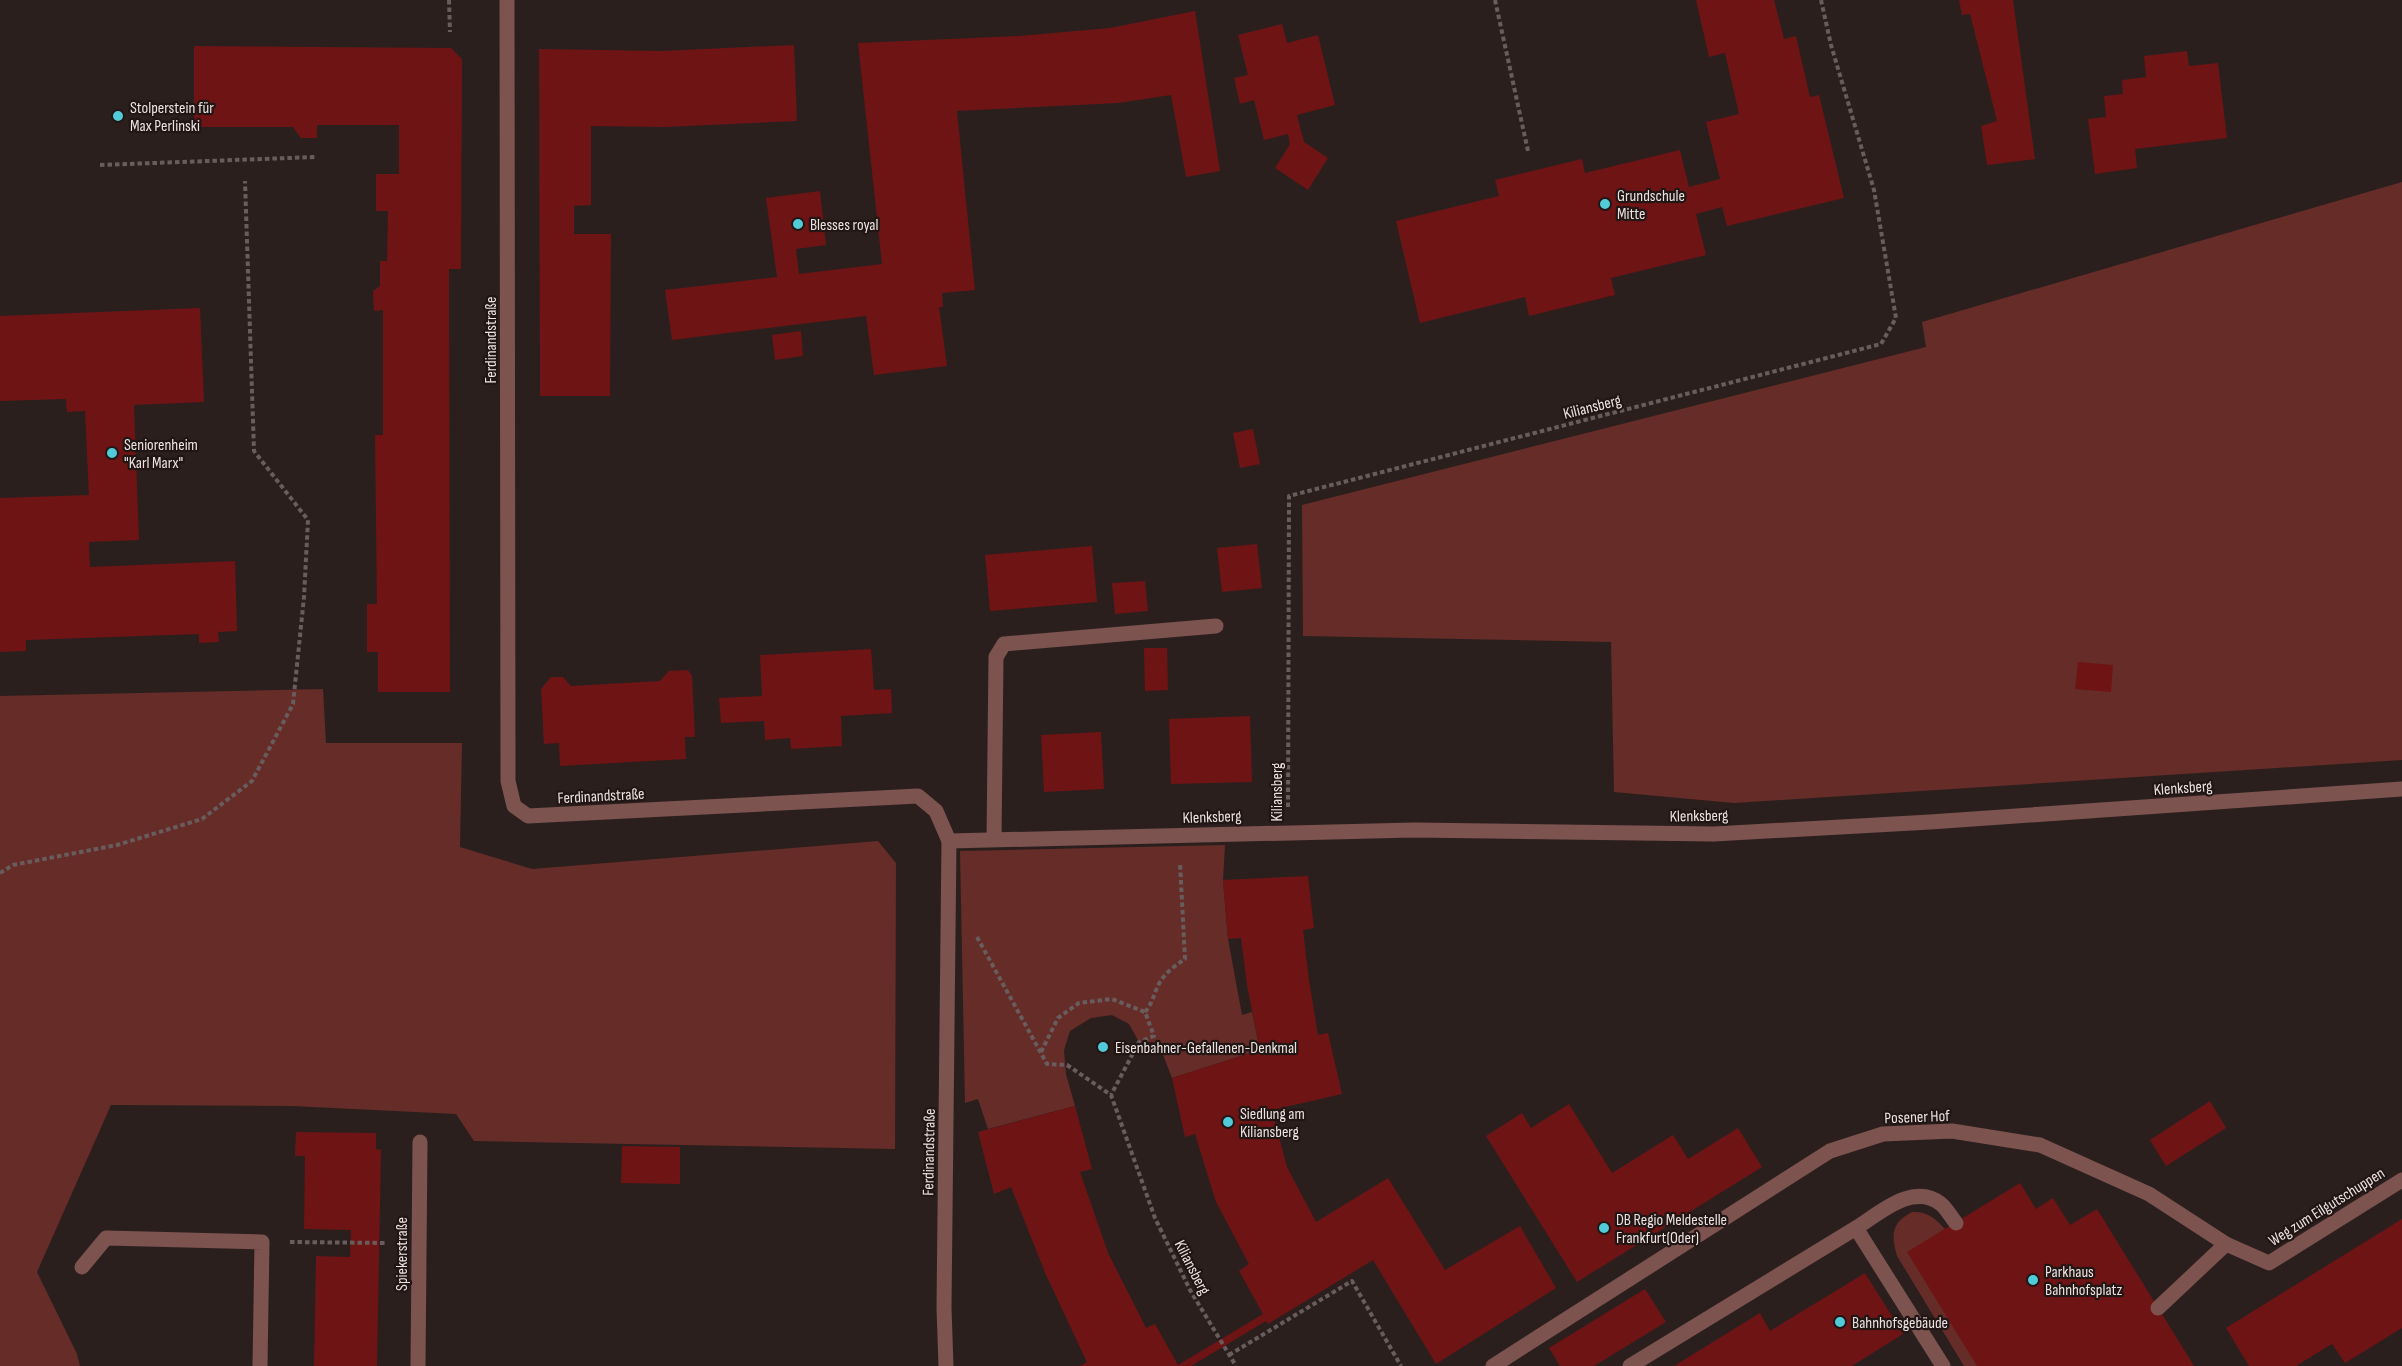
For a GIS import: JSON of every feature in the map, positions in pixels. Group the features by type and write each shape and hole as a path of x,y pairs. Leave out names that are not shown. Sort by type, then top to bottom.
{"street":[{"name":"Ferdinandstraße","path":"507,0 508,781 514,806 528,816 918,796 936,811 949,841 944,1308 946,1366"},
{"path":"994,839 996,657 1004,644 1216,626"},
{"name":"Klenksberg","path":"949,841 1414,830 1713,834 2402,789"},
{"name":"Posener Hof","path":"1493,1366 1830,1151 1883,1134 1952,1131 2040,1145 2149,1194 2226,1244 2270,1263"},
{"name":"Spiekerstraße","path":"418,1366 420,1142"},
{"name":"Weg zum Eilgutschuppen","path":"2270,1263 2402,1180"},
{"path":"1630,1366 1904,1199 1925,1196 1942,1204 1956,1223"},
{"path":"1857,1228 1943,1366"},
{"path":"82,1267 106,1238 262,1242 260,1366"},
{"path":"2158,1308 2226,1244"}],"path":[{"path":"450,0 450,32"},
{"path":"1495,0 1528,151"},
{"name":"Kiliansberg","path":"1288,832 1289,496 1881,344 1896,318 1874,190 1831,45 1821,0"},
{"path":"100,165 316,157"},
{"path":"0,873 13,865 117,845 202,819 252,781 293,704 304,597 308,520 254,451 245,181"},
{"path":"1145,1012 1151,1005 1161,981 1173,967 1185,959 1179,835"},
{"path":"972,928 1047,1064 1067,1065 1111,1095 1139,1042 1154,1036 1145,1012 1112,999 1079,1003 1058,1018 1041,1053"},
{"name":"Kiliansberg","path":"1111,1095 1155,1218 1190,1290 1236,1366"},
{"path":"262,1242 387,1243"},
{"path":"1229,1355 1352,1281 1401,1366"}],"shaded area":[{"path":"2402,182 2402,760 1734,803 1614,792 1611,642 1303,636 1302,505 1926,347 1922,322"},
{"path":"323,689 326,743 462,743 460,847 532,869 878,841 896,863 895,1149 474,1141 456,1114 292,1106 111,1105 37,1272 77,1354 80,1366 0,1366 0,696"},
{"path":"1225,845 1223,880 1228,939 1242,1015 1252,1012 1260,1050 1172,1078 1158,1042 1139,1042 1129,1024 1112,1015 1091,1018 1070,1031 1064,1050 1066,1074 1075,1106 988,1129 978,1099 965,1103 960,851"},
{"path":"1912,1212 1930,1216 1945,1229 1977,1366 1964,1366 1897,1256 1894,1230 1905,1216"}],"building":[{"name":"Grundschule Mitte","path":"1696,0 1774,0 1784,39 1796,36 1810,97 1819,95 1844,198 1727,226 1722,207 1696,214 1706,255 1611,278 1615,295 1529,316 1525,297 1420,323 1396,221 1499,196 1495,180 1582,159 1585,173 1680,150 1689,187 1720,179 1706,122 1739,114 1725,53 1709,57"},
{"path":"1959,0 2013,0 2035,159 1987,165 1981,126 1997,121 1970,14 1962,15"},
{"path":"1195,11 1220,171 1186,177 1171,95 1118,103 957,111 975,290 942,293 943,307 939,307 947,366 874,375 866,316 672,340 665,290 777,277 766,198 820,191 826,245 796,249 799,274 882,264 858,43 1019,36 1110,28"},
{"path":"1282,24 1287,43 1318,35 1335,105 1297,115 1304,142 1328,158 1308,190 1275,168 1290,144 1288,134 1264,140 1254,100 1240,104 1234,78 1248,75 1238,35"},
{"path":"794,45 797,121 665,127 591,126 591,205 574,206 574,234 611,234 610,396 540,396 539,49 662,51"},
{"path":"194,46 451,48 462,59 461,269 449,269 450,692 378,692 378,652 367,652 367,604 377,604 375,435 383,435 383,310 374,311 373,291 380,286 380,261 387,261 388,211 376,211 376,174 399,174 399,125 317,125 317,138 301,138 293,127 194,127"},
{"path":"2187,51 2189,66 2218,63 2227,138 2135,149 2137,168 2095,174 2088,119 2106,117 2104,96 2123,94 2122,80 2146,77 2144,56"},
{"name":"Seniorenheim \"Karl Marx\"","path":"200,308 204,402 134,405 139,540 89,542 90,567 235,561 237,631 218,632 219,642 199,643 199,634 26,640 26,651 0,652 0,498 89,495 85,411 67,412 66,399 0,401 0,316"},
{"path":"801,331 803,356 775,360 772,335"},
{"path":"1253,429 1260,464 1240,468 1233,433"},
{"path":"1257,544 1262,588 1222,592 1217,548"},
{"path":"1092,546 1097,602 990,611 985,555"},
{"path":"1145,581 1148,611 1115,614 1112,583"},
{"path":"1144,648 1167,648 1168,690 1145,691"},
{"path":"871,649 874,690 891,689 892,713 841,716 842,746 791,749 790,738 765,740 764,721 721,723 719,698 762,696 760,655"},
{"path":"2078,662 2113,665 2111,692 2075,689"},
{"path":"688,670 692,676 695,737 685,737 686,759 560,766 559,743 544,744 541,689 551,677 563,677 571,686 660,681 669,671"},
{"path":"1250,716 1252,782 1171,784 1169,719"},
{"path":"1101,732 1104,789 1044,792 1041,735"},
{"name":"Siedlung am Kiliansberg","path":"1308,876 1314,928 1303,930 1309,980 1318,1035 1328,1033 1342,1094 1272,1110 1287,1167 1316,1222 1388,1178 1445,1270 1520,1226 1556,1288 1436,1364 1373,1260 1268,1324 1266,1321 1191,1366 1080,1366 1087,1362 1046,1275 1011,1187 994,1194 978,1132 1075,1106 1092,1169 1080,1172 1108,1253 1146,1328 1155,1324 1178,1365 1263,1314 1239,1271 1249,1264 1216,1202 1195,1134 1185,1137 1172,1078 1260,1050 1247,985 1241,938 1228,939 1223,880"},
{"path":"2210,1101 2226,1128 2166,1166 2150,1140"},
{"name":"DB Regio Meldestelle Frankfurt(Oder)","path":"1569,1104 1612,1173 1673,1135 1688,1159 1738,1128 1762,1167 1577,1282 1486,1136 1522,1113 1531,1128"},
{"path":"296,1132 376,1133 376,1149 381,1150 377,1366 314,1366 316,1256 350,1257 351,1230 304,1229 305,1156 295,1156"},
{"path":"622,1146 680,1147 680,1184 621,1183"},
{"name":"Parkhaus Bahnhofsplatz","path":"2020,1183 2036,1209 2053,1198 2070,1225 2097,1209 2194,1366 1977,1366 1907,1252"},
{"path":"2402,1219 2402,1328 2345,1363 2332,1344 2296,1366 2249,1366 2226,1328"},
{"name":"Bahnhofsgebäude","path":"1865,1273 1903,1334 1852,1366 1674,1366 1760,1313 1770,1331"},
{"path":"1645,1289 1666,1322 1594,1366 1560,1366 1549,1348"}],"place":[{"name":"Stolperstein für Max Perlinski","path":"118,116"},
{"name":"Grundschule Mitte","path":"1605,204"},
{"name":"Blesses royal","path":"798,224"},
{"name":"Seniorenheim \"Karl Marx\"","path":"112,453"},
{"name":"Eisenbahner-Gefallenen-Denkmal","path":"1103,1047"},
{"name":"Siedlung am Kiliansberg","path":"1228,1122"},
{"name":"DB Regio Meldestelle Frankfurt(Oder)","path":"1604,1228"},
{"name":"Parkhaus Bahnhofsplatz","path":"2033,1280"},
{"name":"Bahnhofsgebäude","path":"1840,1322"}]}
